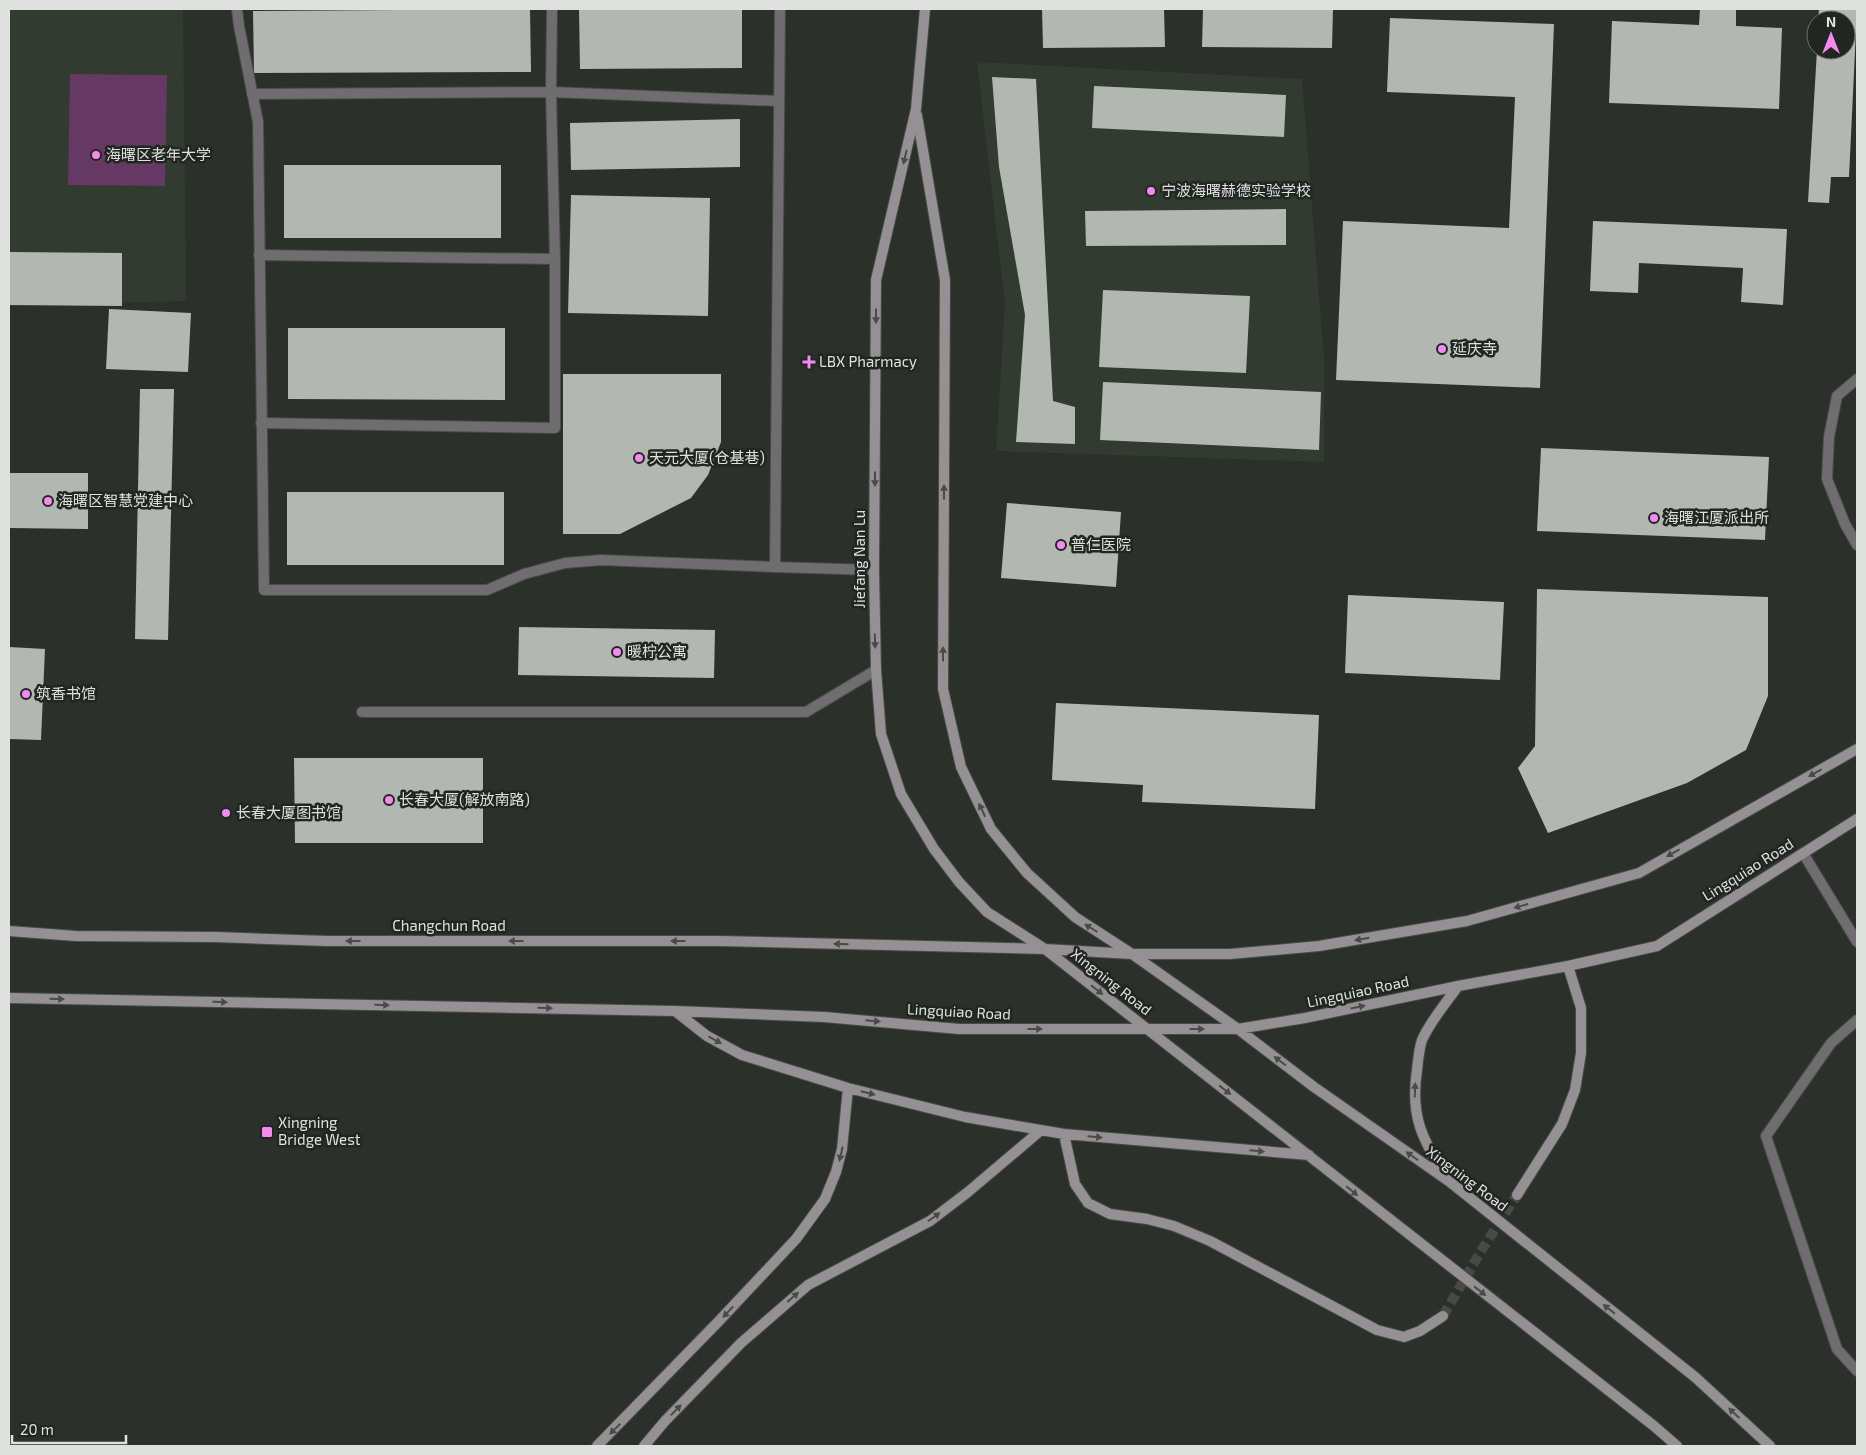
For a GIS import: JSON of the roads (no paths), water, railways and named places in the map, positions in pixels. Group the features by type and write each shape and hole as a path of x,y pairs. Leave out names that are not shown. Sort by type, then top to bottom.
{"main road":[{"path":"916,109 925,9"},
{"name":"Jiefang Nan Lu","path":"916,109 876,280 874,570 876,670 881,734 901,794 930,841 959,882 986,912 1045,950"},
{"name":"Xingning Road","path":"916,109 945,280 943,688 961,766 991,829 1027,873 1075,917 1132,954 1238,1029 1314,1087 1450,1182 1695,1377 1770,1446"},
{"path":"1045,950 1132,954 1230,954 1319,946 1467,921 1639,873 1857,749"},
{"name":"Lingquiao Road","path":"675,1011 824,1017 959,1029 1238,1029 1305,1018 1458,986 1568,966 1657,946 1857,819"},
{"name":"Changchun Road","path":"9,931 76,936 215,937 327,941 720,941 1045,950"},
{"name":"Xingning Road","path":"1045,950 1309,1155 1352,1191 1654,1426 1677,1446"},
{"path":"1517,1195 1548,1149 1562,1124 1575,1090 1581,1053 1581,1008 1568,966"},
{"path":"1450,1182 1431,1153 1419,1128 1415,1106 1415,1085 1422,1041 1435,1017 1458,986"},
{"path":"9,998 675,1011 707,1036 742,1055 848,1088 965,1117 1064,1134 1309,1155"},
{"path":"598,1446 796,1239 825,1199 836,1172 842,1149 848,1088"},
{"path":"644,1446 665,1421 741,1343 808,1285 930,1220 968,1192 1040,1131"},
{"path":"1064,1134 1075,1184 1088,1203 1110,1214 1146,1219 1174,1226 1210,1241 1377,1330 1404,1338 1420,1331 1443,1316"}],"street":[{"path":"237,9 258,122 264,590 487,590 524,574 565,563 601,560 874,570"},
{"path":"261,423 555,428 555,259 551,92 552,9"},
{"path":"775,567 780,9"},
{"path":"252,94 551,92 779,101"},
{"path":"259,255 555,259"},
{"path":"1857,379 1837,396 1830,437 1827,479 1845,524 1857,545"},
{"path":"362,712 806,712 876,670"},
{"path":"1803,853 1857,942"},
{"path":"1857,1020 1831,1042 1766,1136 1837,1349 1857,1371"}],"tunnel":[{"path":"1443,1316 1517,1195"}],"place":[{"name":"海曙区老年大学","path":"96,155"},
{"name":"宁波海曙赫德实验学校","path":"1151,191"},
{"name":"延庆寺","path":"1442,349"},
{"name":"LBX Pharmacy","path":"809,362"},
{"name":"天元大厦(仓基巷)","path":"639,458"},
{"name":"海曙区智慧党建中心","path":"48,501"},
{"name":"海曙江厦派出所","path":"1654,518"},
{"name":"普仁医院","path":"1061,545"},
{"name":"暖柠公寓","path":"617,652"},
{"name":"筑香书馆","path":"26,694"},
{"name":"长春大厦(解放南路)","path":"389,800"},
{"name":"长春大厦图书馆","path":"226,813"},
{"name":"Xingning Bridge West","path":"267,1132"}]}
